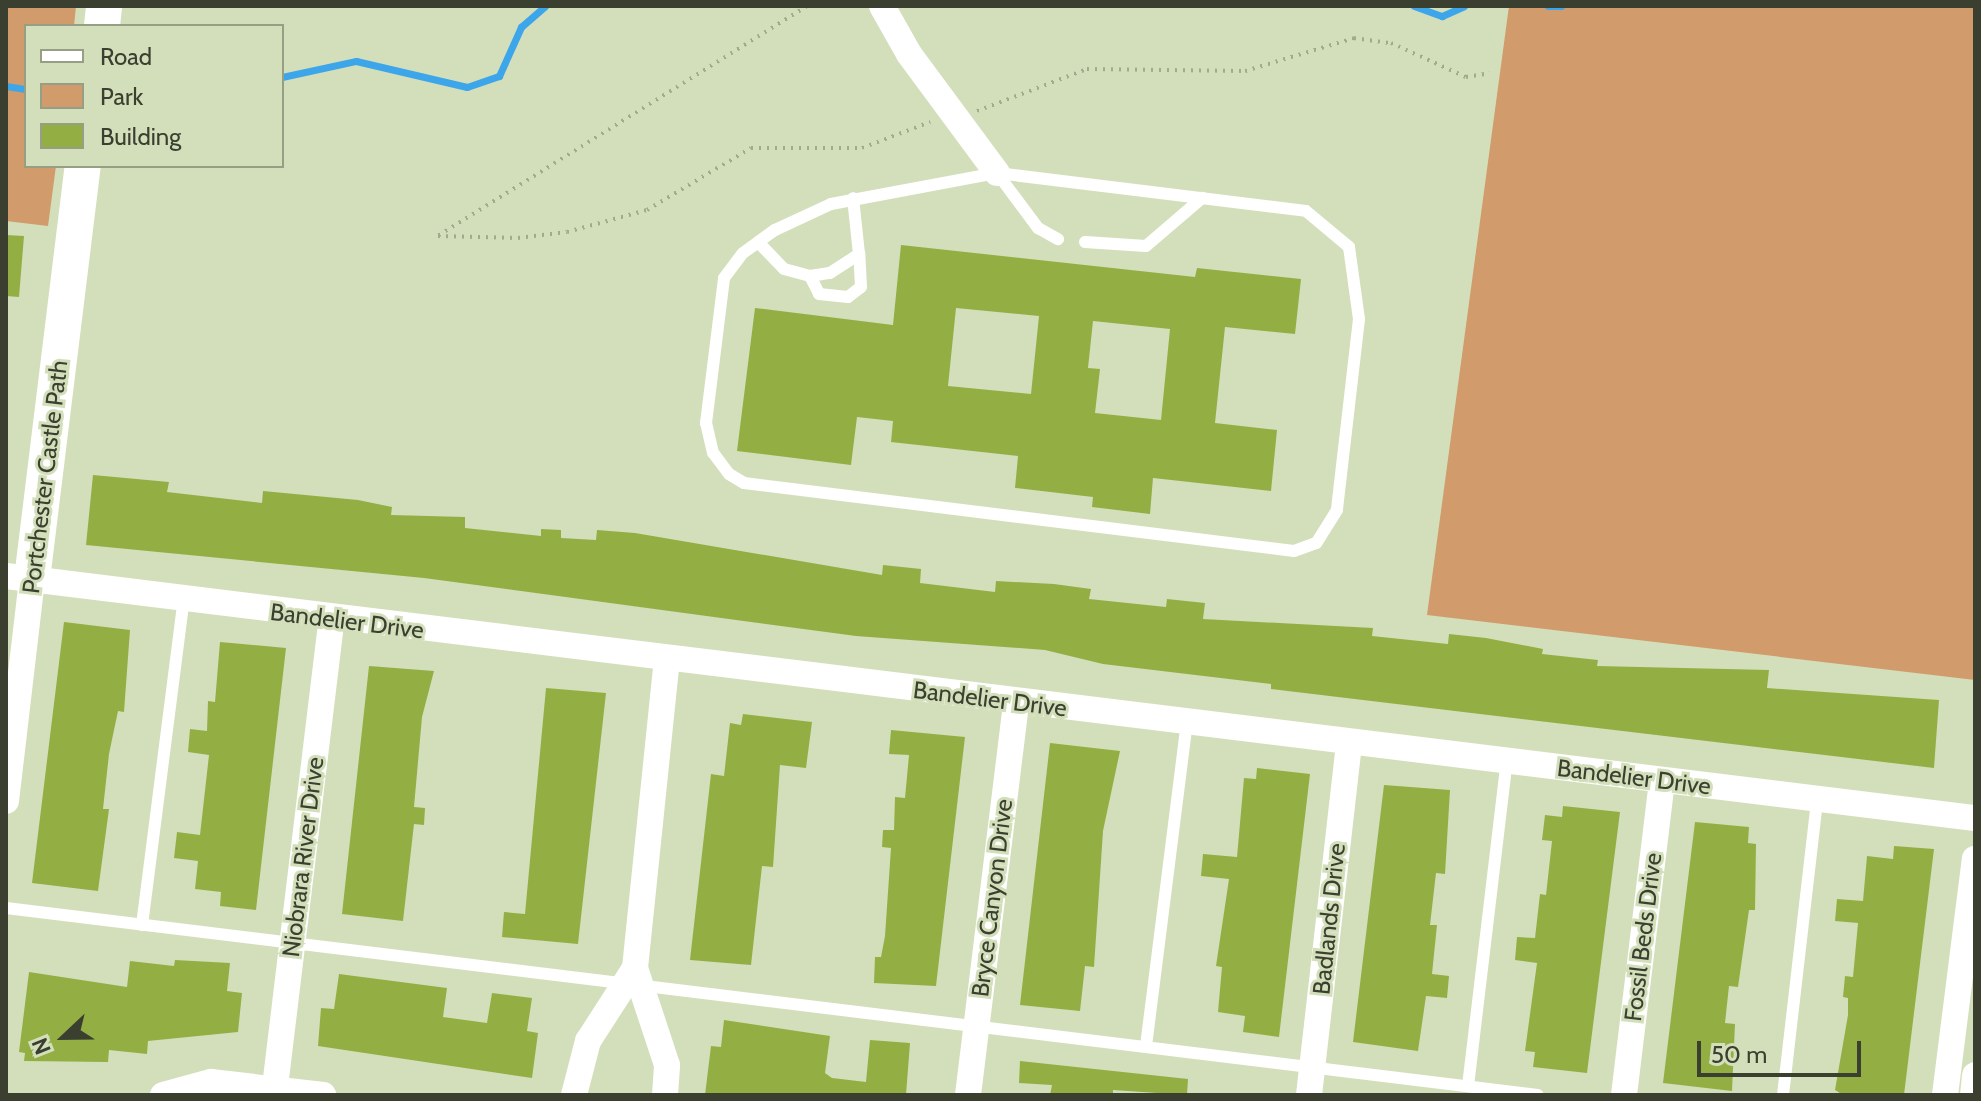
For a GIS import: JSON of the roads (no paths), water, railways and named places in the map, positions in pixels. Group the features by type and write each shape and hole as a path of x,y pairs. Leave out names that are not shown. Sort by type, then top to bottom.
{"street":[{"path":"882,6 997,173"},
{"name":"Portchester Castle Path","path":"6,801 19,577 81,183"},
{"name":"Bandelier Drive","path":"19,577 332,619 1975,818"},
{"name":"Niobrara River Drive","path":"274,1092 332,619"},
{"path":"665,1095 667,1065 634,977 667,660"},
{"name":"Bryce Canyon Drive","path":"968,1095 1016,702"},
{"name":"Badlands Drive","path":"1309,1095 1349,742"},
{"name":"Fossil Beds Drive","path":"1624,1095 1662,780"},
{"path":"1945,1095 1975,859"},
{"path":"574,1095 588,1041 634,977"},
{"path":"1973,1095 1975,1075"},
{"path":"163,1095 211,1082 274,1092 323,1095"}],"lane":[{"path":"997,173 1038,228 1058,239"},
{"path":"997,173 1306,211 1349,247 1357,277 1359,319 1337,510 1316,543 1294,551 744,483 713,453 706,423 724,278 758,242 853,198 997,173"},
{"path":"810,276 819,294 848,297 861,287 853,198"},
{"path":"1085,242 1146,246 1202,198"},
{"path":"758,242 784,269 810,276 830,273 859,254"},
{"path":"142,925 184,599"},
{"path":"1146,1046 1187,723"},
{"path":"1468,1086 1507,761"},
{"path":"1783,1095 1817,799"},
{"path":"6,908 292,944 634,977 977,1025 1538,1095"}],"waterway":[{"path":"284,77 356,61 467,87 499,76 521,27 545,6"},
{"path":"1414,6 1442,16 1464,6"},
{"path":"1548,6 1561,6"},
{"path":"6,86 24,89"}]}
